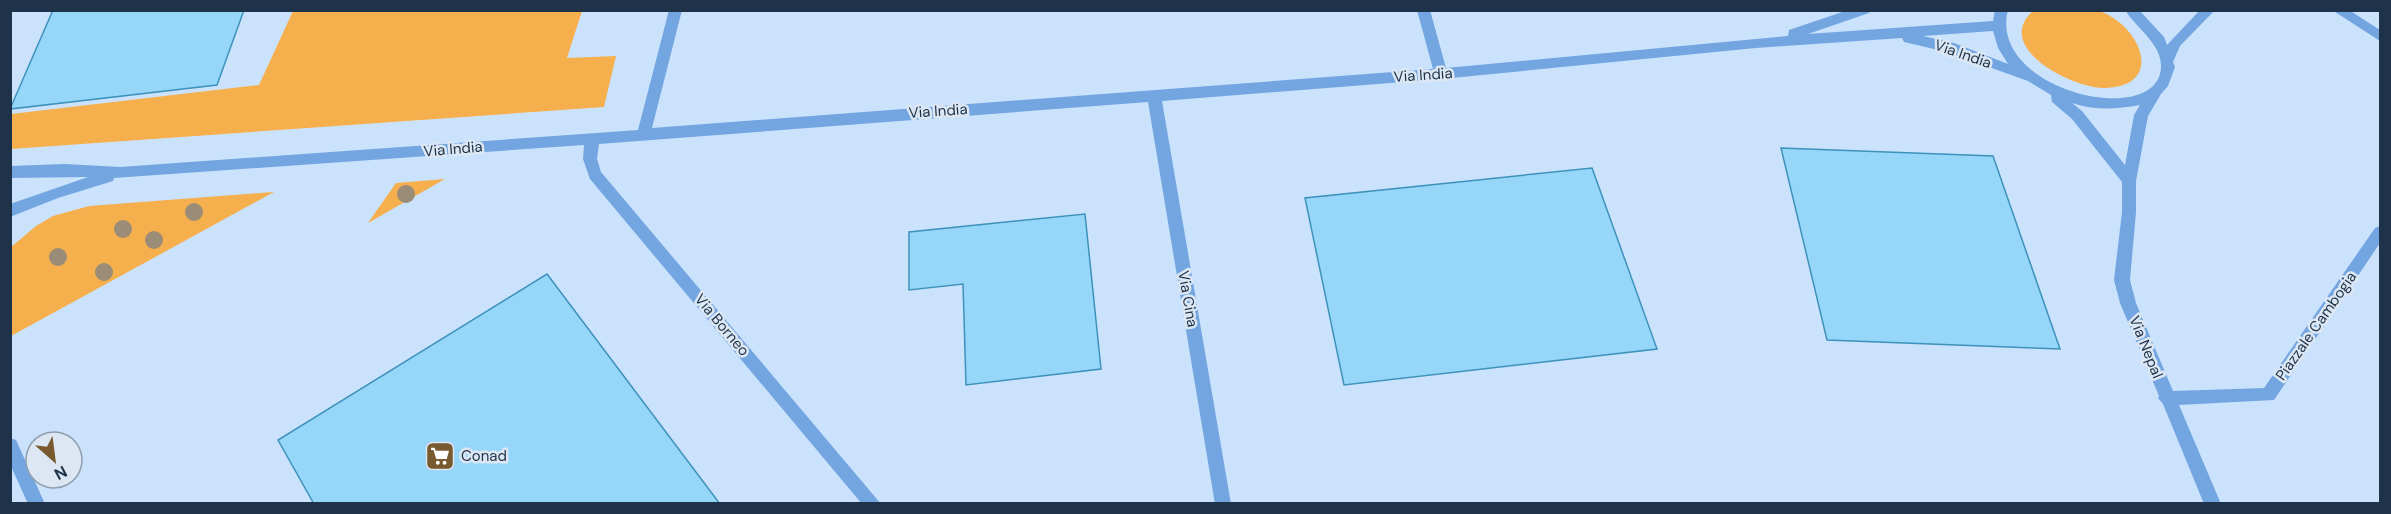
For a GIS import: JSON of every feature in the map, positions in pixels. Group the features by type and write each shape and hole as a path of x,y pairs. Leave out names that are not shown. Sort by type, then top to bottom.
{"street":[{"path":"644,134 676,10"},
{"path":"1423,10 1441,74"},
{"name":"Via India","path":"1756,43 1800,32 1864,10"},
{"path":"2131,10 2149,26 2161,42 2168,59"},
{"name":"Via Nepal","path":"2209,10 2175,43 2168,59 2166,78 2141,115 2129,181 2129,212 2122,280 2128,303 2166,398 2213,504"},
{"path":"2338,10 2380,36"},
{"path":"1998,17 2001,43 2007,52 2037,82 2078,115 2129,181"},
{"name":"Via India","path":"10,172 65,170 120,173 1441,74 1756,43 1895,34 1998,17"},
{"name":"Via India","path":"1895,34 1949,47 2037,82"},
{"path":"2037,82 2066,97 2091,104 2116,106 2137,103 2154,94"},
{"name":"Via Cina","path":"1154,95 1223,504"},
{"name":"Via Borneo","path":"592,138 590,159 596,175 873,504"},
{"name":"Via India","path":"10,211 55,193 120,173"},
{"name":"Piazzale Cambogia","path":"2166,398 2268,395 2380,232"},
{"path":"10,445 37,504"}],"shaded area":[{"path":"2087,9 2102,12 2116,20 2128,30 2141,56 2141,68 2135,78 2123,85 2104,88 2090,86 2056,73 2041,63 2029,51 2022,38 2023,24 2034,10"},
{"path":"10,11 293,11 259,85 11,114"},
{"path":"293,11 582,11 567,58 616,56 604,107 11,149 11,114 259,85"},
{"path":"582,11 2380,11 2380,503 11,504 11,149 604,107 567,58"},
{"path":"445,179 368,223 396,183"},
{"path":"274,192 11,336 11,247 36,226 53,216 89,206"}],"building":[{"path":"53,10 244,10 217,85 10,109"},
{"path":"1781,148 1993,156 2060,349 1827,340"},
{"path":"1592,168 1657,349 1344,385 1305,198"},
{"path":"1085,214 1101,369 966,385 963,284 909,290 909,232"},
{"path":"547,274 720,504 314,504 278,440"}],"place":[{"name":"Conad","path":"440,456"}]}
